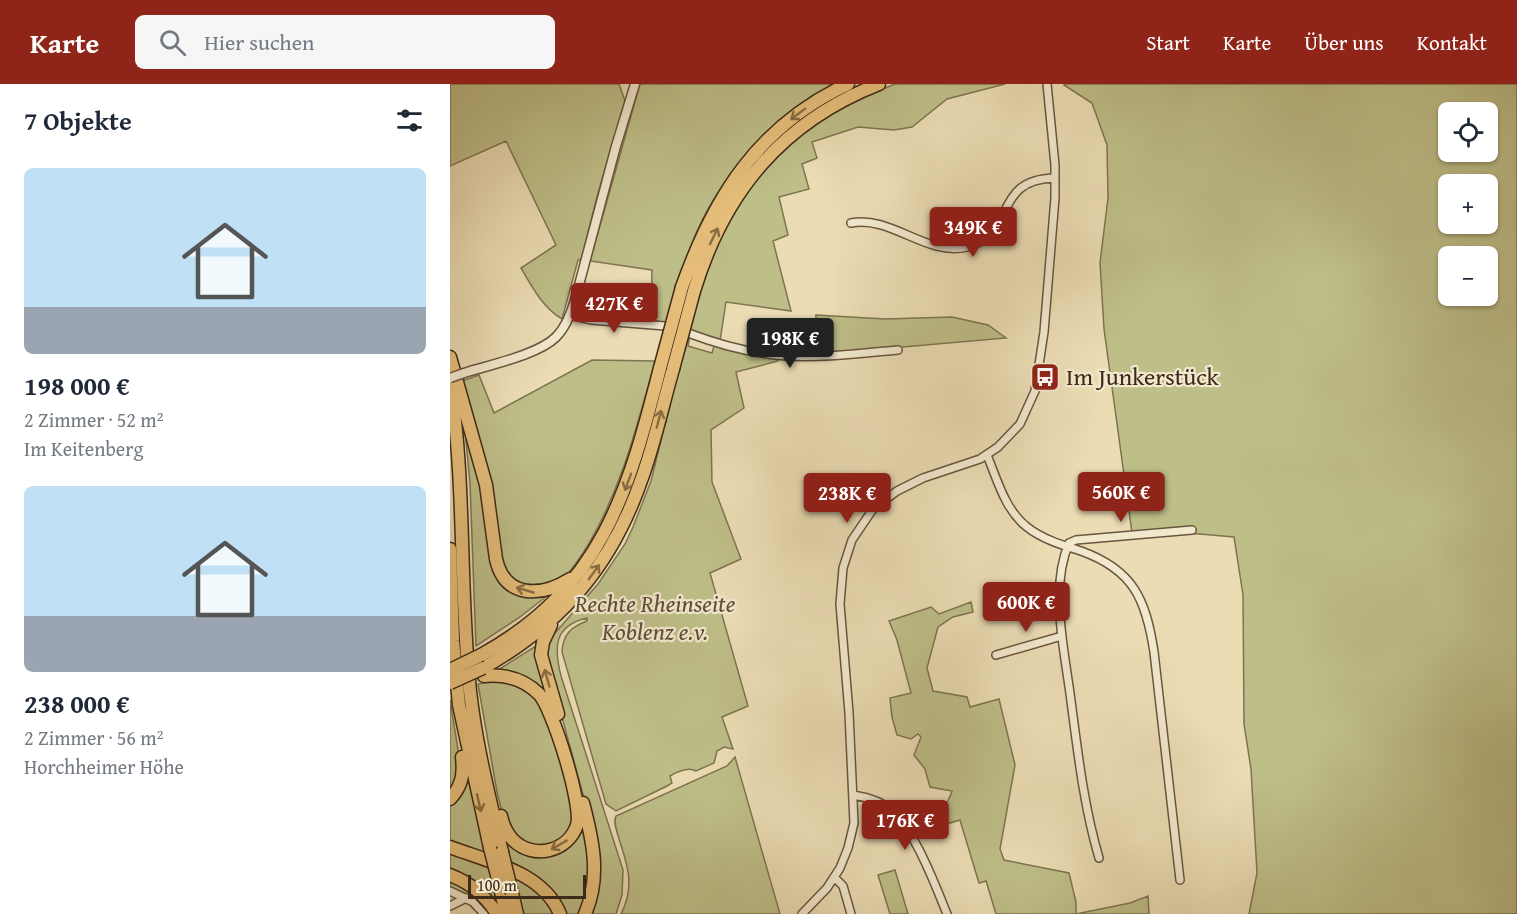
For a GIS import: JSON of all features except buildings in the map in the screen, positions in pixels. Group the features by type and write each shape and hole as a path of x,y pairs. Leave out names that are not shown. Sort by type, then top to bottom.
{"highway":[{"path":"455,681 521,644 556,617 577,596 600,565 627,516 645,470 666,369 711,217 746,164 789,121 817,101 848,84"},
{"path":"688,289 726,212 766,159 790,135 822,112 854,94 879,84"},
{"path":"450,357 483,473 500,572 514,586 527,592 557,586 579,574"},
{"path":"483,666 512,637 560,596 579,574 609,528 628,483 666,369"},
{"path":"450,380 460,480 470,690 506,914"},
{"path":"450,549 452,635 463,776 450,799"},
{"path":"556,617 543,642 541,655 592,841 594,878 591,898 585,914"},
{"path":"450,670 483,666 502,676 520,681 538,693 549,708 578,806 577,826 567,841 556,848 536,851 524,848 510,837 504,828 478,746"},
{"path":"459,705 466,747 517,914"},
{"path":"450,847 529,878 549,895 560,914"},
{"path":"450,875 477,889 497,914"}],"street":[{"path":"450,380 464,373 544,346 557,336 570,315 635,84"},
{"path":"802,914 834,878 845,857 852,835 854,811 840,604 843,568 849,546 868,515 890,495 923,478 987,455 1013,433 1030,406 1037,382 1052,251 1055,178 1047,84"},
{"path":"851,223 873,224 947,248 965,247 980,242 994,230 1013,196 1023,185 1037,179 1055,178"},
{"path":"570,315 591,320 665,326"},
{"path":"688,333 727,346 780,356 823,356 898,350"},
{"path":"987,455 1006,499 1017,517 1038,535 1097,558 1117,570 1136,590 1147,613 1154,652 1180,880"},
{"path":"1099,858 1084,792 1062,636 1060,581 1062,561 1069,543 1076,540 1192,530"},
{"path":"996,655 1062,636"},
{"path":"853,795 886,805 902,821 925,864 947,914"},
{"path":"834,878 842,884 851,914"},
{"path":"450,891 478,906 484,914"},
{"path":"450,906 466,898"}],"green space":[{"path":"450,84 619,84 625,101 581,260 578,260 562,319 544,303 521,268 556,245 506,141 450,166"},
{"path":"640,84 834,84 792,112 773,129 737,166 722,187 692,242 666,323 651,320 652,270 590,261"},
{"path":"895,84 1005,84 947,99 912,127 894,130 858,127 812,142 817,158 802,164 809,189 779,197 788,235 773,241 791,311 726,302 720,341 688,331 717,242 755,179 801,133 839,107"},
{"path":"1517,84 1517,914 1249,914 1257,873 1251,769 1244,724 1243,595 1234,537 1132,533 1104,329 1100,263 1108,198 1107,145 1092,103 1064,85"},
{"path":"816,315 885,319 952,317 988,325 1006,338 814,353"},
{"name":"Rechte Rheinseite Koblenz e.v.","path":"687,335 690,336 688,346 712,353 714,346 778,357 778,361 736,372 744,408 711,430 712,482 741,559 710,573 748,706 722,717 733,749 724,747 717,751 714,763 696,771 687,770 673,774 670,776 672,783 616,811 606,804 562,652 566,636 576,626 587,621 587,618 568,626 562,632 557,647 561,676 623,870 622,895 616,914 589,914 596,842 545,655 548,641 598,584 625,544 633,527 651,481"},
{"path":"592,360 655,361 626,460 596,531 571,570 563,577 548,584 523,587 505,574 459,382 479,375 494,413"},
{"path":"465,431 479,473 490,553 522,595 530,597 548,595 476,646 470,483"},
{"path":"971,602 973,612 953,617 938,627 927,668 933,691 967,697 970,707 999,699 1015,765 1000,849 1004,860 1069,873 1076,902 1076,914 996,914 986,881 979,883 960,820 930,829 925,813 943,806 952,791 930,787 925,769 914,755 921,737 918,734 911,739 897,735 890,698 911,693 897,640 889,621 931,607 939,614"},
{"path":"539,644 550,698 495,672"},
{"path":"491,681 516,685 533,693 550,717 575,817 565,838 542,848 516,839 504,820 478,684"},
{"path":"450,700 461,768 450,795"},
{"path":"735,757 780,914 621,914 628,895 629,876 616,827 616,816 727,766"},
{"path":"466,771 485,846 483,847 485,856 450,843 450,805 462,790"},
{"path":"582,812 591,873 582,914 564,914 512,866 504,837 558,852"},
{"path":"450,851 488,866 502,914 450,871"},
{"path":"895,870 908,914 890,914 878,875"},
{"path":"514,876 537,889 556,914 522,914"},
{"path":"450,880 468,889 492,914 486,914 450,888"},
{"path":"1148,896 1149,914 1076,914 1130,903"}],"place":[{"name":"Im Junkerstück","path":"1045,377"}]}
